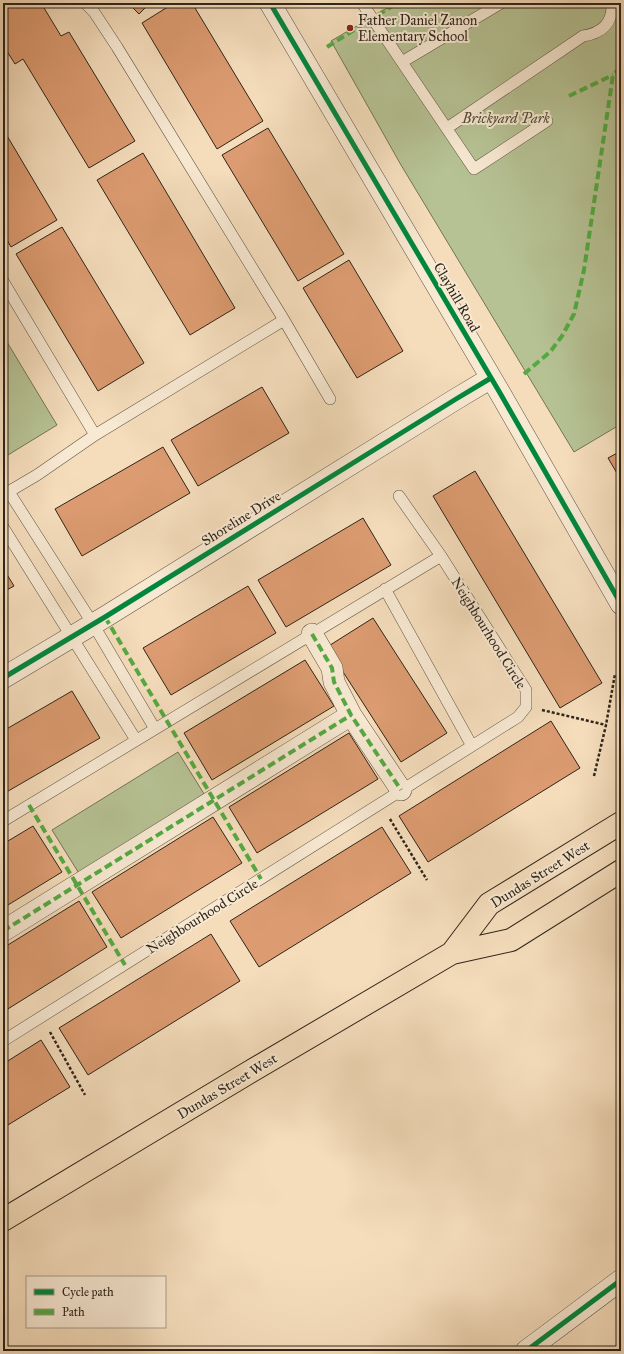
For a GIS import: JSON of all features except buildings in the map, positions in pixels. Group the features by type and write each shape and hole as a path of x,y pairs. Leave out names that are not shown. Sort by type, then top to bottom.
{"main road":[{"name":"Dundas Street West","path":"452,953 489,904 621,823"},
{"name":"Dundas Street West","path":"3,1220 254,1069 452,953 511,940 621,871"}],"street":[{"name":"Clayhill Road","path":"270,3 491,378 621,604"},
{"name":"Shoreline Drive","path":"3,678 71,638 491,378"},
{"path":"312,634 332,668 334,682 351,715 402,790"},
{"path":"3,931 351,715"},
{"path":"526,1351 621,1280"}],"lane":[{"path":"86,3 94,12 117,47 284,320 330,399"},
{"path":"362,3 474,168 547,121"},
{"path":"402,62 501,3"},
{"path":"447,128 583,36 594,34 604,29 613,8 612,3"},
{"path":"3,281 95,434"},
{"path":"155,729 93,624 6,493 36,475 95,434 284,320"},
{"name":"Neighbourhood Circle","path":"3,1042 518,717 526,707 526,690 441,556 399,496"},
{"path":"3,527 136,740"},
{"path":"3,821 384,589 441,556"},
{"path":"384,589 472,746"}],"path":[{"path":"594,776 616,674"},
{"path":"526,707 606,725"},
{"path":"381,804 426,880"},
{"path":"41,1017 85,1095"}],"green space":[{"name":"Brickyard Park","path":"396,3 621,3 621,424 574,452 401,165 331,41"},
{"path":"7,342 57,425 3,458 3,345"},
{"path":"178,752 206,797 80,875 52,830"}],"marked path":[{"path":"327,47 397,3"},
{"path":"524,374 550,352 562,336 574,314 584,270 613,75 621,67"},
{"path":"569,96 613,75"},
{"path":"105,617 261,879"},
{"path":"312,634 332,668 334,682 351,715 401,790"},
{"path":"3,931 351,715"},
{"path":"29,805 125,965"}],"cycle path":[{"path":"270,3 500,393 621,604"},
{"path":"3,678 105,617 491,378"},
{"path":"526,1351 621,1280"}],"place":[{"name":"Father Daniel Zanon Elementary School","path":"350,28"}]}
